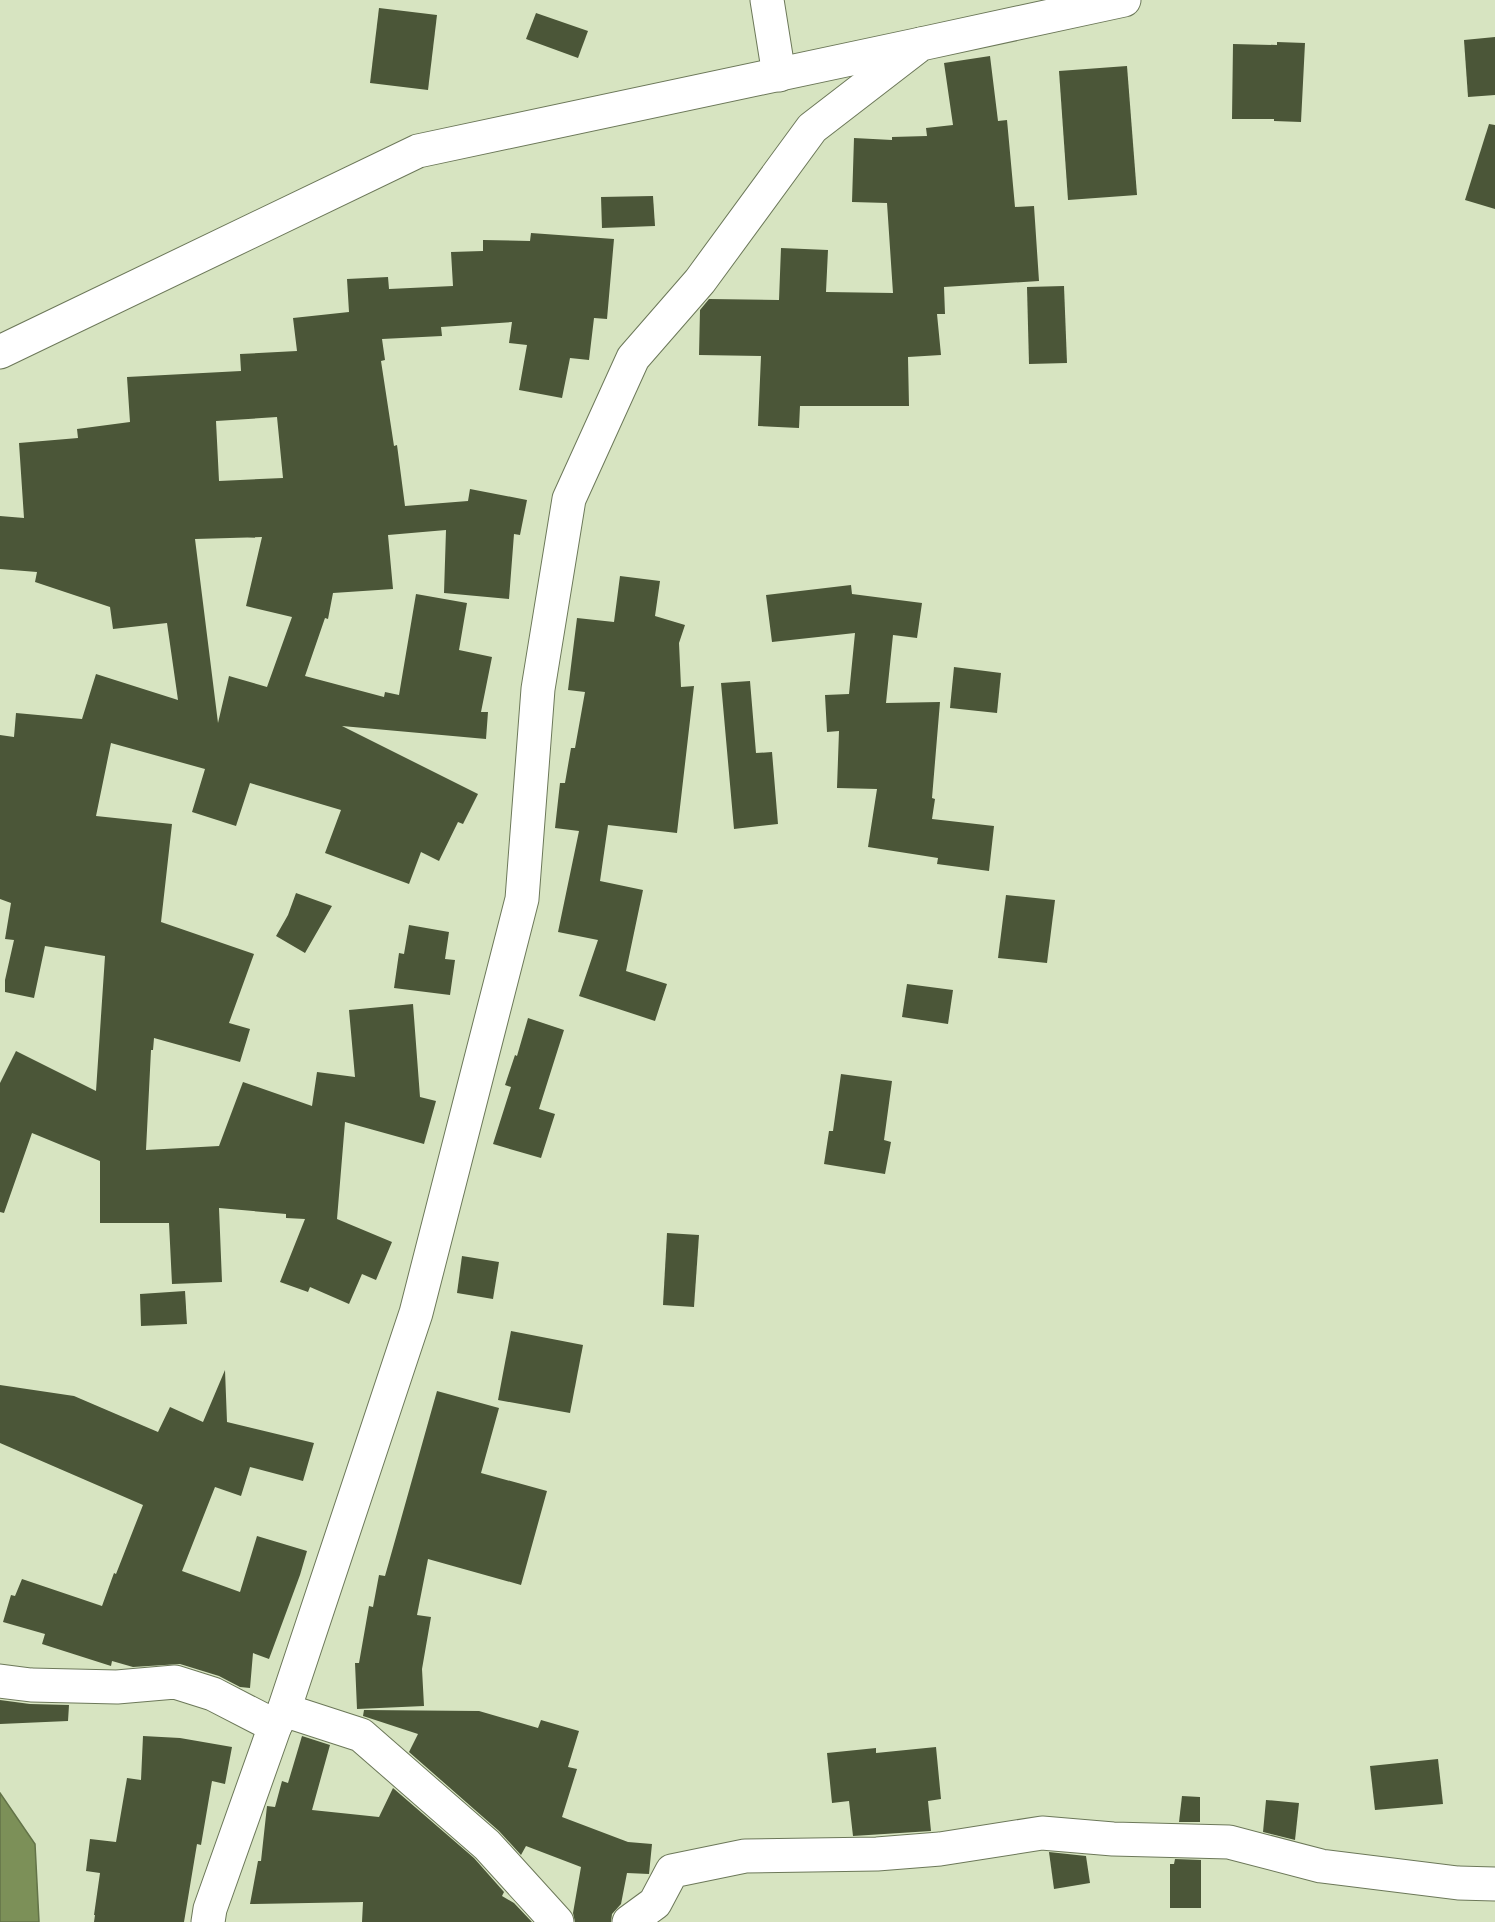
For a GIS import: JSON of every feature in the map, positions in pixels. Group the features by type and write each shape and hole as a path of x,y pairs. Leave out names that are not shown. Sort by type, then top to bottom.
{"street":[{"path":"767,0 779,75"},
{"path":"0,352 418,151 779,75 1105,2"},
{"path":"208,1922 210,1909 279,1718 416,1313 522,899 538,689 569,499 633,358 700,281 812,128 921,44"},
{"path":"0,1681 32,1685 117,1687 175,1682 279,1718 361,1735 487,1845 563,1921"},
{"path":"629,1922 655,1903 672,1871 745,1856 887,1854 940,1849 1042,1833 1113,1839 1229,1842 1321,1866 1458,1883 1495,1884"}],"shaded area":[{"path":"0,1793 35,1844 39,1922 0,1922"}],"building":[{"path":"379,8 437,15 428,90 370,83"},
{"path":"536,13 588,31 578,58 526,39"},
{"path":"1495,37 1495,95 1468,97 1464,40"},
{"path":"1277,42 1305,43 1301,122 1274,121 1274,119 1232,119 1233,44 1277,45"},
{"path":"990,56 998,121 1007,120 1015,207 1034,206 1039,281 944,287 945,314 937,314 941,355 908,357 909,406 800,406 799,428 758,426 761,356 699,355 700,310 709,299 779,300 781,248 828,250 826,292 893,293 887,203 852,202 854,138 892,140 892,137 927,136 926,128 953,125 944,63"},
{"path":"1127,66 1137,195 1068,200 1059,71"},
{"path":"1489,124 1495,125 1495,209 1465,200"},
{"path":"653,196 655,226 602,228 601,197"},
{"path":"531,233 614,239 607,319 594,318 589,360 570,358 562,398 519,390 527,345 509,343 512,322 441,327 442,336 382,339 385,360 381,361 394,446 397,445 405,506 468,501 470,489 527,500 520,535 514,534 509,599 444,593 446,530 388,535 393,589 333,593 328,619 325,618 305,676 384,697 385,692 399,695 416,594 467,603 459,650 492,657 481,712 488,712 486,739 342,726 478,794 463,824 458,822 439,861 421,852 409,884 325,853 341,810 250,783 236,826 192,812 205,769 111,743 96,816 172,824 161,922 254,954 229,1023 250,1029 240,1062 154,1038 153,1050 151,1050 146,1150 219,1146 243,1082 312,1106 317,1072 355,1077 349,1010 413,1004 420,1097 436,1101 424,1144 345,1122 337,1219 392,1242 376,1280 362,1274 349,1304 310,1287 308,1292 280,1282 305,1219 286,1218 286,1214 219,1208 222,1282 172,1284 169,1223 100,1223 100,1161 32,1133 4,1213 0,1212 0,1083 16,1051 96,1091 105,956 45,946 34,998 5,992 5,980 14,940 5,939 11,903 0,899 0,735 14,737 16,713 82,719 96,674 178,700 167,623 113,629 110,607 35,582 37,572 0,569 0,516 24,518 19,443 78,438 77,429 130,422 127,377 241,371 240,354 297,351 293,318 349,312 347,279 388,277 389,289 453,286 451,252 483,251 483,240 530,241","holes":["277,417 283,478 219,481 216,421","262,537 246,606 292,617 267,687 229,676 218,723 195,539"]},
{"path":"1064,286 1067,363 1029,364 1027,287"},
{"path":"620,576 660,581 655,616 685,625 679,643 681,687 694,686 677,833 608,825 600,881 643,890 626,971 667,984 655,1021 579,996 598,940 558,932 579,831 555,828 560,783 565,783 571,748 575,748 585,692 568,690 577,618 614,622"},
{"path":"851,585 852,594 922,603 917,638 893,635 886,703 940,702 932,819 994,826 989,871 937,864 938,858 868,847 877,789 837,788 839,731 827,732 825,695 849,694 855,633 772,642 766,595"},
{"path":"954,667 1001,673 997,713 950,708"},
{"path":"750,681 756,753 772,752 778,824 734,829 721,683"},
{"path":"296,893 332,906 305,953 276,936 288,915"},
{"path":"1006,895 1055,900 1047,963 998,958"},
{"path":"409,925 449,932 445,959 455,960 450,995 394,988 399,953 404,954"},
{"path":"907,984 953,990 948,1024 902,1017"},
{"path":"528,1018 564,1030 539,1109 555,1114 541,1158 493,1144 511,1087 505,1085 515,1055 517,1056"},
{"path":"841,1074 892,1081 884,1140 891,1142 885,1174 824,1164 829,1131 833,1131"},
{"path":"667,1233 699,1235 694,1307 663,1305"},
{"path":"462,1256 499,1262 493,1299 457,1293"},
{"path":"185,1291 187,1324 141,1326 140,1294"},
{"path":"511,1331 583,1345 570,1413 498,1400"},
{"path":"225,1370 227,1422 314,1443 303,1481 250,1467 241,1496 215,1487 182,1571 240,1592 257,1536 307,1551 269,1659 253,1653 250,1688 240,1687 219,1676 180,1664 133,1667 112,1661 111,1666 42,1644 45,1634 3,1622 11,1595 15,1596 22,1579 102,1606 143,1505 0,1443 0,1385 74,1396 158,1432 170,1407 203,1422"},
{"path":"437,1391 499,1408 481,1473 547,1491 521,1585 428,1559 417,1615 431,1617 422,1669 424,1706 357,1709 355,1663 359,1663 369,1606 373,1607 379,1575 385,1576"},
{"path":"0,1700 30,1704 69,1705 68,1721 0,1724"},
{"path":"364,1710 479,1711 538,1728 541,1720 579,1731 568,1767 577,1769 562,1817 628,1842 652,1844 649,1874 627,1873 621,1904 612,1914 611,1922 575,1922 573,1913 581,1867 526,1846 521,1855 499,1831 409,1752 418,1734 363,1716"},
{"path":"143,1736 180,1738 232,1747 225,1784 212,1781 201,1845 197,1844 184,1922 94,1922 100,1873 86,1871 90,1839 116,1842 127,1778 141,1780"},
{"path":"302,1736 330,1745 312,1810 379,1817 393,1788 474,1858 504,1892 502,1896 514,1903 532,1922 362,1922 363,1902 250,1904 258,1861 261,1861 267,1806 275,1807 282,1781 288,1783"},
{"path":"936,1747 941,1799 928,1801 931,1831 853,1836 849,1801 832,1803 827,1753 876,1748 876,1753"},
{"path":"1438,1759 1443,1804 1375,1810 1370,1766"},
{"path":"1182,1796 1200,1797 1200,1822 1179,1822"},
{"path":"1266,1800 1299,1803 1295,1840 1263,1832"},
{"path":"1049,1852 1086,1856 1090,1883 1054,1889"},
{"path":"1175,1859 1201,1860 1201,1908 1170,1908 1170,1864 1174,1864"}]}
